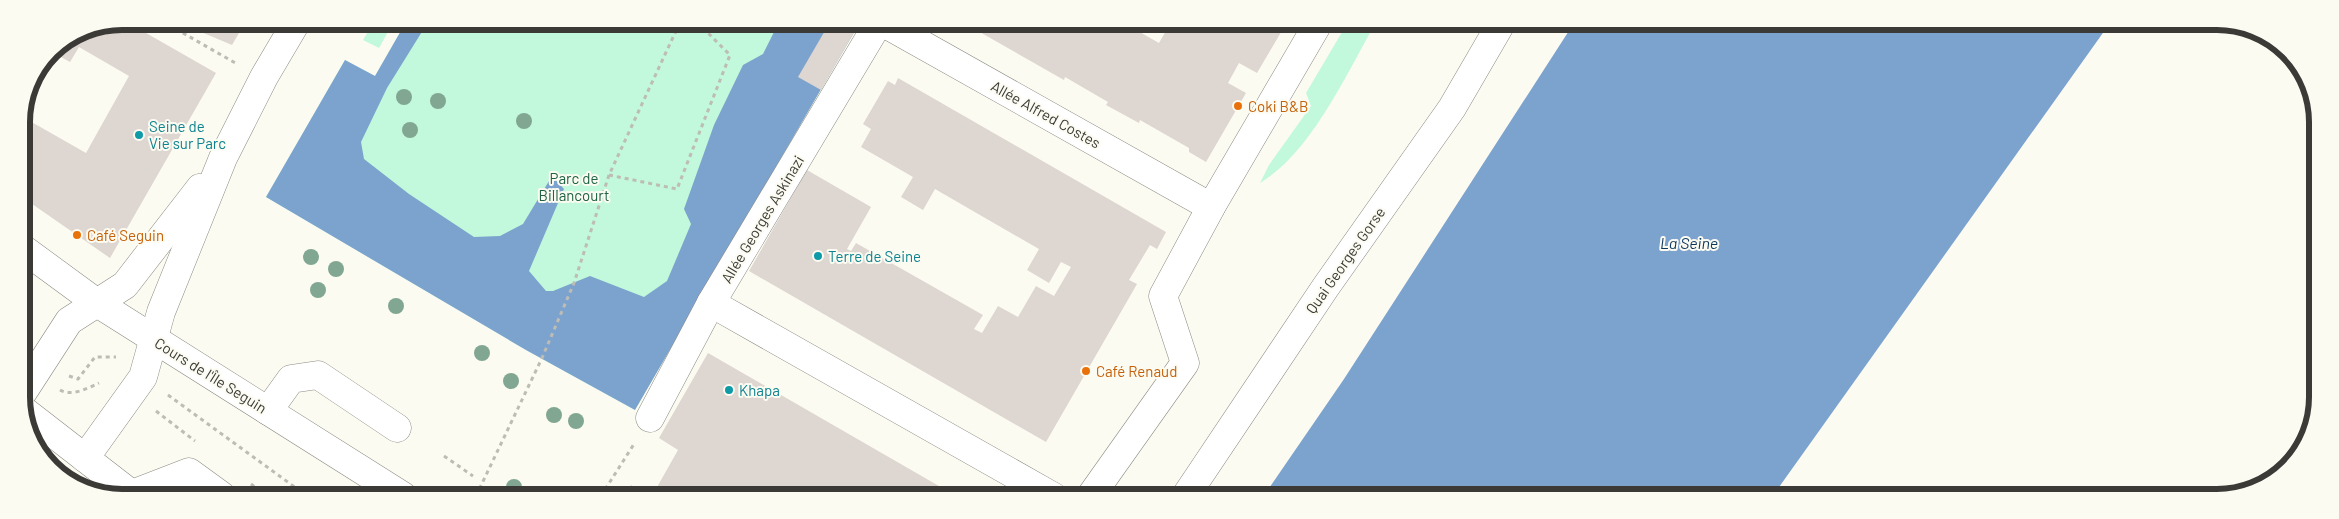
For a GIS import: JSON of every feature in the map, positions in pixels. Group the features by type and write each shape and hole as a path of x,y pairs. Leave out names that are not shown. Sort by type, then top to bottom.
{"street":[{"path":"85,458 143,377 161,312 223,158 264,77 292,30"},
{"name":"Allée Georges Askinazi","path":"650,418 711,303 876,30"},
{"name":"Allée Alfred Costes","path":"895,30 1211,207"},
{"path":"1096,489 1185,363 1163,296 1211,207 1315,30"},
{"name":"Quai Georges Gorse","path":"1189,489 1324,288 1452,108 1497,30"},
{"path":"30,381 69,321 125,285 147,259 223,158"},
{"name":"Cours de l'Île Seguin","path":"30,254 96,302 268,411 366,484 381,489"},
{"path":"711,303 1040,489"},
{"path":"268,411 291,379 318,375 397,428"},
{"path":"33,417 124,489"},
{"path":"147,489 190,472 213,489"}],"path":[{"path":"177,30 224,58 264,77"},
{"path":"479,489 542,358 574,283 609,175 678,30"},
{"path":"609,175 677,188 730,55 704,30"},
{"path":"65,375 78,379 95,357 114,356 121,361"},
{"path":"161,390 297,489"},
{"path":"605,489 650,418"},
{"path":"444,456 472,476"}],"green space":[{"path":"369,30 389,30 379,48 363,40"},
{"name":"Parc de Billancourt","path":"401,30 855,30 635,410 526,350 266,197 345,60 375,76"},
{"path":"1343,30 1372,30 1340,87 1311,132 1296,152 1278,170 1260,183 1269,165 1311,106 1306,93"}],"water":[{"path":"401,30 423,30 387,88 361,142 364,159 409,194 474,237 500,236 523,224 552,176 564,189 529,271 546,291 553,291 590,276 644,297 667,281 691,224 684,209 714,125 743,65 763,54 775,30 855,30 635,410 526,350 266,197 345,60 375,76"},
{"name":"La Seine","path":"1569,30 2105,30 1778,489 1268,489 1344,379"}],"building":[{"name":"Seine de Vie sur Parc","path":"116,30 141,30 216,73 110,258 30,203 30,121 86,153 129,76 79,47 70,62 58,56 81,39"},
{"path":"196,30 241,30 232,45"},
{"path":"825,30 855,30 821,90 798,77"},
{"path":"976,30 1136,30 1159,43 1166,30 1282,30 1257,73 1239,63 1228,83 1246,93 1206,162 1189,152 1189,148 1140,120 1139,123 1106,105 1108,102 1065,77 1064,80"},
{"name":"Terre de Seine","path":"898,78 1166,232 1157,249 1150,245 1129,280 1137,284 1046,442 749,271 807,170 871,207 847,249 851,251 856,243 983,315 974,329 982,333 998,306 1018,317 1036,286 1054,296 1071,267 1061,262 1049,283 1027,270 1039,249 935,189 923,210 901,197 913,177 861,147 871,129 863,124 888,81 895,85"},
{"name":"Khapa","path":"708,353 944,489 656,489 678,450 659,438"},
{"path":"631,485 638,489 629,489"}],"place":[{"name":"Coki B&B","path":"1238,106"},
{"name":"Seine de Vie sur Parc","path":"139,135"},
{"name":"Café Seguin","path":"77,235"},
{"name":"Terre de Seine","path":"818,256"},
{"name":"Café Renaud","path":"1086,371"},
{"name":"Khapa","path":"729,390"}]}
